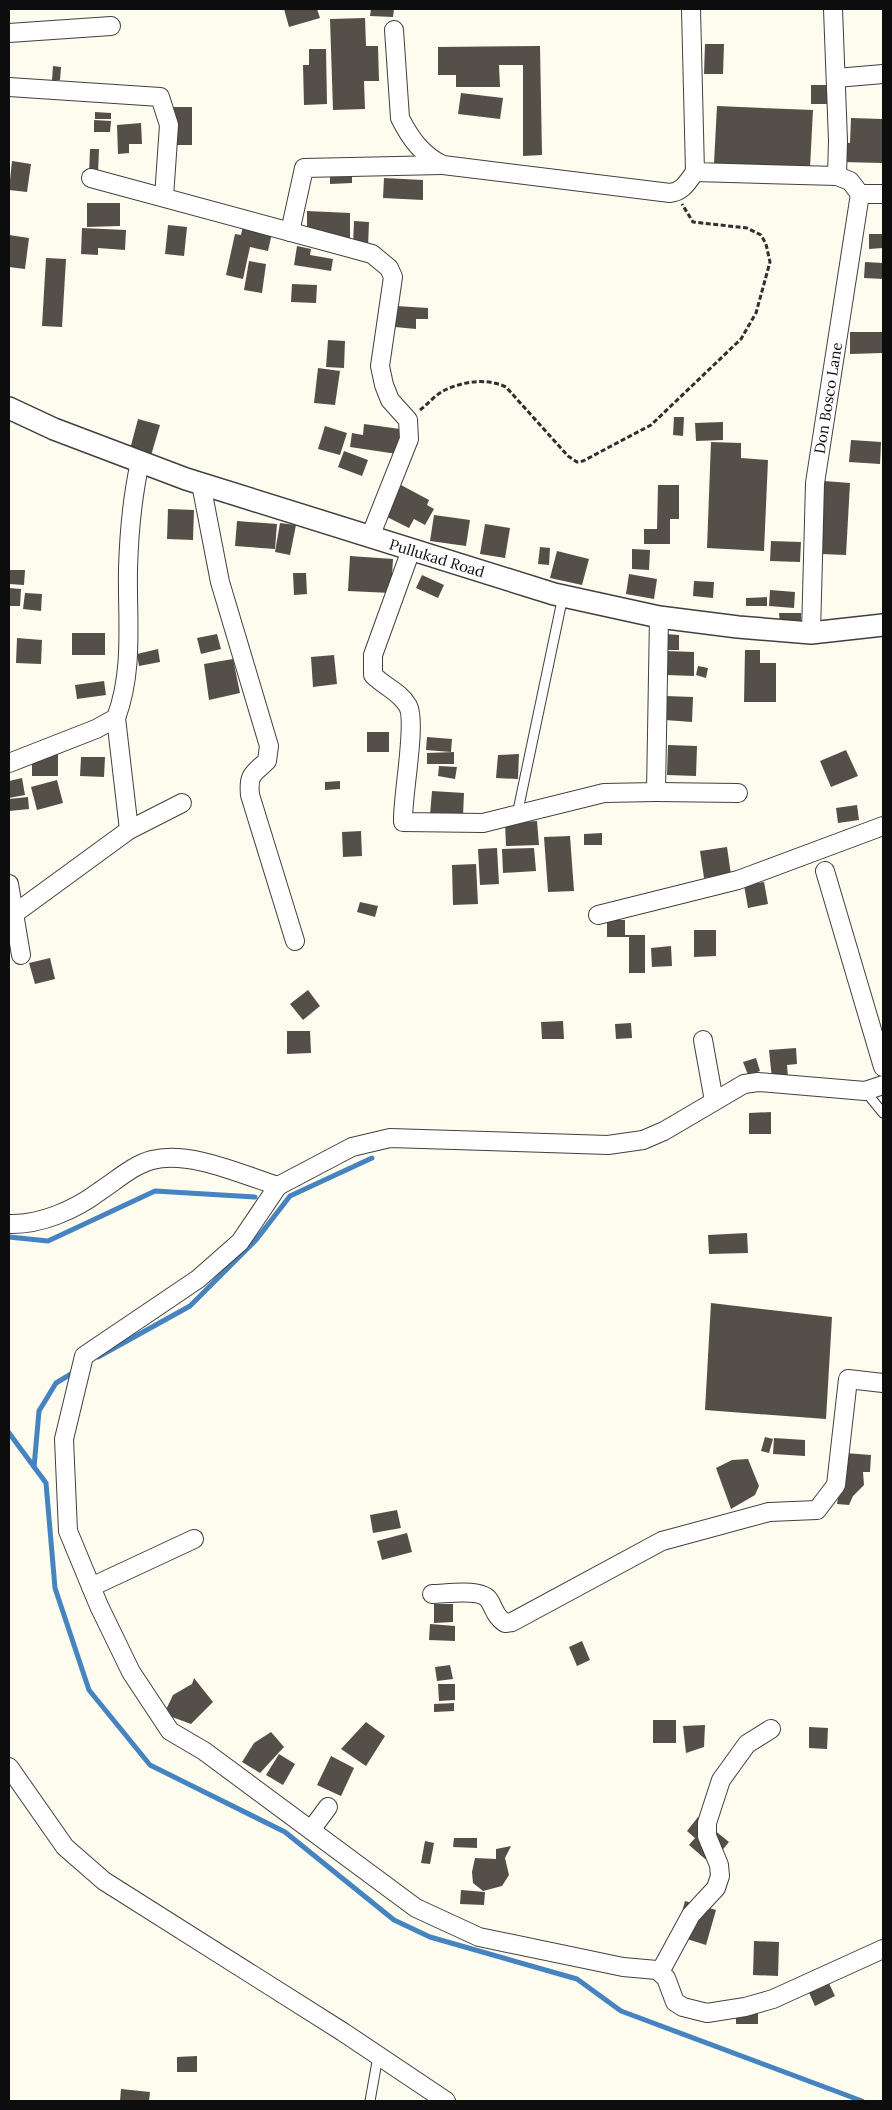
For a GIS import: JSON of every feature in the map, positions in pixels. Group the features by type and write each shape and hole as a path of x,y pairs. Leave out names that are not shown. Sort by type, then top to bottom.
{"street":[{"path":"290,232 304,168 443,164 670,194 677,192 684,187 695,172 691,9"},
{"path":"833,9 837,176"},
{"path":"9,33 111,26"},
{"path":"394,30 400,118 406,131 421,150 430,158 443,164"},
{"path":"836,78 883,74"},
{"path":"9,87 160,98 169,125 164,197"},
{"path":"695,172 837,176 850,181 860,194 883,194"},
{"path":"91,178 372,254 389,268 393,277 392,290 380,366 384,385 390,400 408,420 409,439 370,537"},
{"name":"Don Bosco Lane","path":"811,633 815,483 860,194"},
{"name":"Pullukad Road","path":"9,408 54,429 201,484 563,596 659,617 811,633 883,625"},
{"path":"129,830 116,718 124,699 128,669 128,570 132,500 140,462"},
{"path":"201,484 220,582 269,746 267,762 251,774 249,782 250,795 295,941"},
{"path":"411,550 373,655 372,665 374,675 398,693 409,708 411,729 402,803 403,822 483,823 604,793 738,793"},
{"path":"656,792 659,617"},
{"path":"9,763 96,729 116,718"},
{"path":"14,914 129,830 182,803"},
{"path":"598,916 738,880 883,826"},
{"path":"825,871 883,1067"},
{"path":"9,884 20,955"},
{"path":"703,1040 714,1101"},
{"path":"883,1085 865,1091 758,1082 744,1084 664,1131 643,1140 608,1145 390,1138 352,1147 278,1186 240,1242 205,1273 84,1356 64,1439 68,1531 91,1587 131,1672 170,1731 204,1752 416,1908 479,1937 623,1967 660,1972 666,1978 675,2002 683,2007 707,2013 745,2008 774,1999 883,1949"},
{"path":"9,1224 38,1222 59,1214 99,1193 123,1174 152,1160 174,1158 200,1162 278,1186"},
{"path":"432,1594 480,1593 488,1599 497,1617 505,1622 512,1622 662,1541 769,1512 817,1510 836,1484 848,1379 883,1383"},
{"path":"91,1587 194,1539"},
{"path":"660,1972 691,1915 716,1888 720,1876 719,1865 707,1836 707,1823 722,1780 747,1744 771,1729"},
{"path":"9,1767 65,1846 104,1881 446,2101"},
{"path":"311,1830 328,1807"}],"lane":[{"path":"517,815 563,596"},
{"path":"865,1091 883,1113"},
{"path":"370,2101 378,2056"}],"path":[{"path":"408,420 444,390 477,381 495,382 506,387 568,456 577,462 583,461 651,425 741,339 756,313 770,262 761,235 747,228 694,222 685,211 677,192"}],"building":[{"path":"284,9 317,9 320,18 289,27"},
{"path":"371,9 394,9 393,17 370,16"},
{"path":"365,18 366,46 378,46 379,81 364,81 365,109 333,110 330,19"},
{"path":"705,44 724,44 723,74 704,74"},
{"path":"540,46 542,155 523,156 523,65 499,65 500,87 456,87 456,75 438,75 438,47"},
{"path":"309,49 326,49 327,104 304,105 303,65 309,65"},
{"path":"53,66 61,67 60,80 52,80"},
{"path":"811,85 827,85 827,104 811,104"},
{"path":"461,93 503,98 500,119 458,114"},
{"path":"717,106 813,110 810,168 714,163"},
{"path":"170,107 192,107 192,145 171,145"},
{"path":"95,112 111,113 111,119 95,119"},
{"path":"851,118 883,119 882,163 842,162 842,142 850,143"},
{"path":"94,120 111,121 110,132 94,132"},
{"path":"141,123 142,144 129,144 129,153 118,154 117,125"},
{"path":"90,149 99,149 98,174 89,174"},
{"path":"12,161 31,164 27,192 9,190"},
{"path":"330,162 352,162 352,183 330,184"},
{"path":"384,178 423,180 423,200 383,198"},
{"path":"87,203 120,203 120,226 87,227"},
{"path":"307,211 350,213 350,238 307,236"},
{"path":"354,221 369,222 368,247 353,247"},
{"path":"168,225 187,227 184,256 165,254"},
{"path":"243,226 272,233 268,251 250,247 243,279 226,275 235,234 241,235"},
{"path":"82,228 126,230 125,250 98,248 98,255 81,254"},
{"path":"869,234 883,234 883,248 869,249"},
{"path":"9,235 29,238 25,269 9,267"},
{"path":"297,246 311,249 310,255 333,259 331,271 294,265"},
{"path":"46,258 66,259 62,327 42,326"},
{"path":"249,261 266,264 262,293 244,290"},
{"path":"865,262 883,263 883,279 864,278"},
{"path":"292,284 317,285 316,303 291,302"},
{"path":"396,306 428,308 428,319 416,319 416,329 395,327"},
{"path":"850,332 883,332 883,353 850,354"},
{"path":"328,340 345,341 344,368 326,367"},
{"path":"318,368 340,371 335,405 314,403"},
{"path":"674,417 684,417 683,436 673,435"},
{"path":"138,419 160,425 150,459 129,453"},
{"path":"723,422 723,440 696,441 695,423"},
{"path":"364,424 400,429 397,454 350,447 352,433 363,435"},
{"path":"325,426 347,433 340,455 318,449"},
{"path":"851,440 881,442 880,464 849,462"},
{"path":"711,442 741,443 741,458 768,460 764,551 707,548"},
{"path":"344,451 368,460 362,476 338,467"},
{"path":"824,481 850,483 846,555 821,554"},
{"path":"401,485 429,500 427,505 434,509 425,525 414,519 409,528 385,516"},
{"path":"658,485 679,485 679,519 670,519 670,544 644,544 644,529 657,529"},
{"path":"168,509 194,510 193,540 167,539"},
{"path":"434,515 470,520 466,546 430,541"},
{"path":"237,521 277,524 275,549 235,546"},
{"path":"280,523 296,525 290,555 275,552"},
{"path":"485,524 510,528 505,558 480,554"},
{"path":"771,541 801,542 800,562 770,561"},
{"path":"540,547 550,548 549,565 538,564"},
{"path":"632,549 650,550 649,570 632,569"},
{"path":"557,551 589,559 582,585 550,578"},
{"path":"350,556 393,559 391,593 348,591"},
{"path":"9,570 25,570 24,585 9,584"},
{"path":"293,573 306,573 307,594 294,595"},
{"path":"629,574 657,579 654,599 626,594"},
{"path":"422,575 444,585 438,598 416,588"},
{"path":"694,581 714,582 713,598 693,596"},
{"path":"9,588 21,589 20,606 9,606"},
{"path":"770,590 795,592 794,608 769,606"},
{"path":"25,593 42,594 41,611 23,609"},
{"path":"767,597 767,606 746,606 746,598"},
{"path":"779,613 801,613 801,623 780,623"},
{"path":"72,633 105,633 105,655 72,655"},
{"path":"217,634 221,649 201,654 197,638"},
{"path":"666,634 679,635 679,650 666,650"},
{"path":"17,638 42,640 41,664 16,663"},
{"path":"158,649 160,662 139,666 137,654"},
{"path":"745,650 760,650 760,663 776,663 776,702 744,702"},
{"path":"666,651 694,652 694,676 666,675"},
{"path":"334,655 337,684 313,687 311,657"},
{"path":"233,659 240,693 209,700 204,664"},
{"path":"698,666 708,668 706,678 696,675"},
{"path":"104,681 106,695 77,699 75,685"},
{"path":"666,696 693,697 692,722 665,720"},
{"path":"367,732 389,732 389,752 367,752"},
{"path":"427,737 452,739 451,752 426,750"},
{"path":"668,745 697,746 696,776 667,775"},
{"path":"846,750 858,776 831,787 820,761"},
{"path":"454,752 454,764 427,764 427,753"},
{"path":"32,754 58,754 58,776 32,776"},
{"path":"519,754 518,779 496,778 498,755"},
{"path":"81,757 105,757 104,777 80,776"},
{"path":"439,766 457,767 455,779 438,776"},
{"path":"22,778 25,795 9,798 9,781"},
{"path":"57,780 63,803 37,810 31,787"},
{"path":"340,781 340,789 325,790 325,782"},
{"path":"432,791 464,793 463,816 430,815"},
{"path":"28,797 29,809 9,811 9,799"},
{"path":"857,805 859,820 838,823 836,808"},
{"path":"537,821 539,845 506,846 505,823"},
{"path":"361,831 362,856 343,857 342,832"},
{"path":"602,833 602,845 584,845 584,834"},
{"path":"570,836 574,891 548,892 544,837"},
{"path":"727,847 731,875 704,878 700,851"},
{"path":"497,848 499,884 480,885 478,849"},
{"path":"534,848 536,871 503,873 502,849"},
{"path":"476,864 478,904 453,905 452,865"},
{"path":"764,882 768,904 748,908 744,885"},
{"path":"360,902 378,906 375,917 357,912"},
{"path":"607,920 625,920 625,935 645,935 645,973 629,973 629,937 607,937"},
{"path":"694,930 716,930 716,956 694,957"},
{"path":"671,946 672,966 652,967 651,948"},
{"path":"50,958 55,979 35,984 29,963"},
{"path":"308,990 320,1006 303,1020 290,1004"},
{"path":"563,1021 564,1039 542,1039 541,1022"},
{"path":"631,1023 632,1038 616,1039 615,1024"},
{"path":"287,1031 310,1031 311,1053 287,1054"},
{"path":"796,1048 797,1064 787,1065 788,1077 772,1079 769,1050"},
{"path":"756,1058 760,1071 748,1075 743,1062"},
{"path":"771,1112 771,1134 749,1134 749,1113"},
{"path":"747,1233 748,1253 709,1254 708,1235"},
{"path":"711,1303 832,1317 826,1419 705,1410"},
{"path":"765,1437 773,1439 769,1453 761,1451"},
{"path":"774,1438 805,1440 805,1456 773,1454"},
{"path":"845,1453 871,1455 870,1472 863,1472 864,1485 853,1496 849,1505 837,1504"},
{"path":"748,1459 759,1486 755,1495 731,1509 716,1468 732,1460"},
{"path":"397,1510 401,1528 373,1533 370,1515"},
{"path":"407,1533 412,1552 382,1560 377,1541"},
{"path":"434,1604 453,1604 453,1622 434,1623"},
{"path":"430,1624 455,1626 455,1641 429,1640"},
{"path":"582,1641 590,1660 577,1666 569,1647"},
{"path":"450,1665 453,1679 437,1681 435,1667"},
{"path":"194,1678 213,1702 191,1724 164,1714 173,1695 192,1684"},
{"path":"438,1684 455,1684 455,1700 439,1701"},
{"path":"454,1703 454,1711 434,1712 434,1704"},
{"path":"653,1720 676,1720 676,1743 653,1743"},
{"path":"366,1722 385,1736 366,1766 341,1749"},
{"path":"705,1725 704,1747 686,1753 683,1726"},
{"path":"809,1727 828,1728 827,1749 809,1748"},
{"path":"271,1732 284,1747 260,1773 242,1762 254,1743"},
{"path":"279,1754 295,1764 283,1785 266,1775"},
{"path":"331,1756 354,1768 341,1796 317,1785"},
{"path":"698,1817 729,1842 711,1864 689,1845 695,1838 687,1831"},
{"path":"454,1838 477,1838 477,1848 453,1847"},
{"path":"425,1841 434,1843 430,1864 421,1863"},
{"path":"511,1846 505,1858 509,1875 502,1886 483,1891 473,1883 472,1872 475,1858 496,1859 496,1849"},
{"path":"461,1890 485,1892 484,1905 460,1904"},
{"path":"685,1901 716,1910 706,1945 687,1939 678,1926"},
{"path":"754,1941 779,1942 778,1976 753,1975"},
{"path":"826,1977 835,1996 815,2006 806,1986"},
{"path":"736,2009 758,2009 758,2024 736,2024"},
{"path":"197,2056 197,2072 177,2072 177,2057"},
{"path":"121,2089 150,2092 149,2101 120,2101"}],"waterway":[{"path":"98,1357 190,1306 256,1240 290,1196 372,1158"},
{"path":"9,1237 48,1241 155,1191 255,1197"},
{"path":"34,1467 39,1411 56,1383 76,1371"},
{"path":"9,1433 46,1483 55,1588 89,1690 150,1765 285,1832 394,1920 430,1937 577,1979 621,2011 862,2101"}]}
